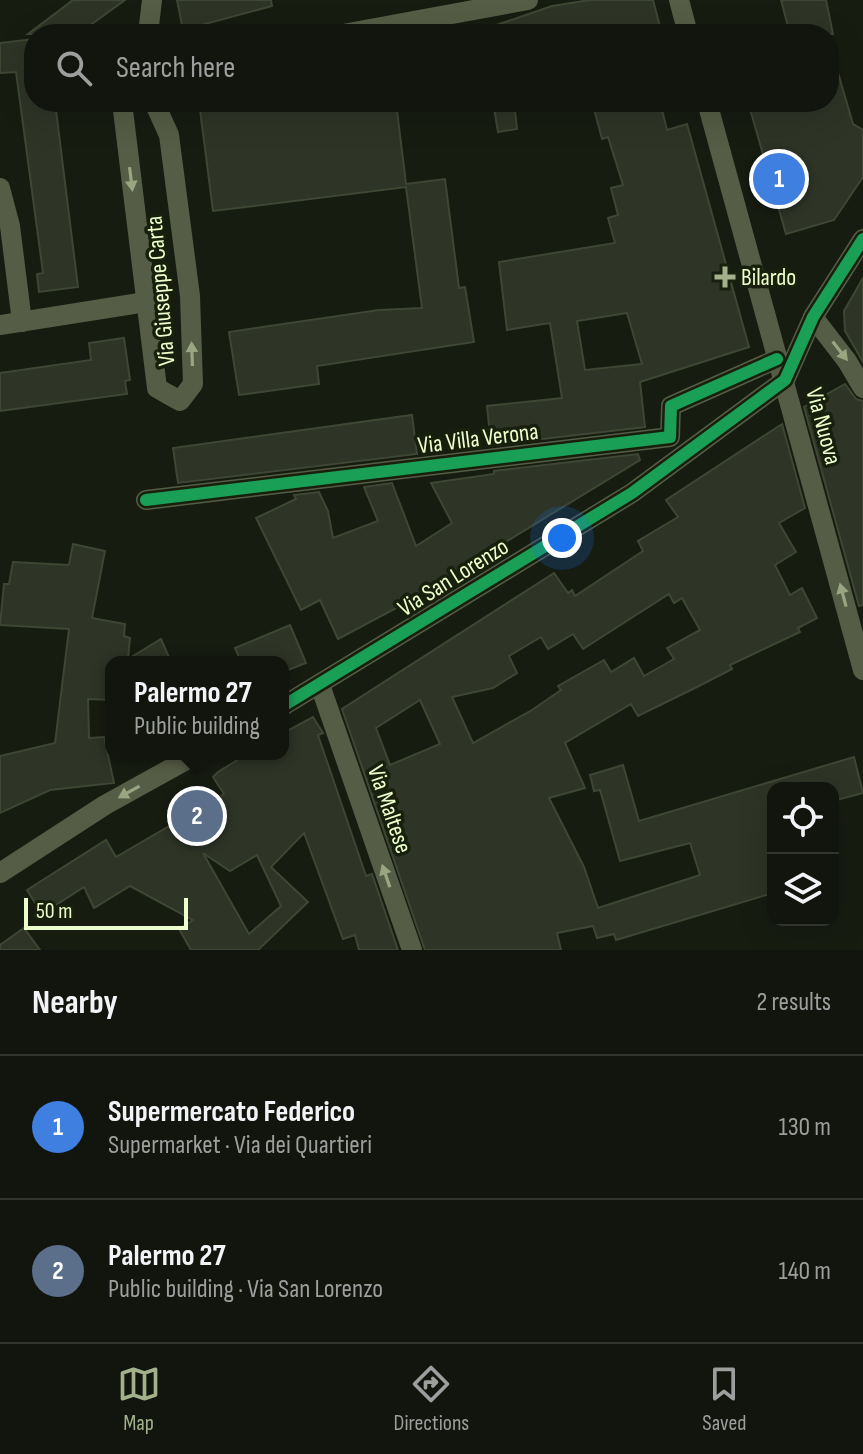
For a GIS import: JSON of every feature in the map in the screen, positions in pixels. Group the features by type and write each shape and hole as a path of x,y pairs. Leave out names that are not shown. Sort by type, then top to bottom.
{"street":[{"path":"149,24 152,0"},
{"path":"397,24 528,0"},
{"path":"679,0 685,24"},
{"name":"Via Giuseppe Carta","path":"123,112 157,388 180,401 193,384 190,296 169,135 159,112"},
{"name":"Via Nuova","path":"710,112 863,670"},
{"path":"0,188 10,226 22,322"},
{"name":"Via San Lorenzo","path":"289,703 684,457 785,380 813,317 863,239"},
{"path":"0,325 146,302"},
{"path":"813,317 847,361 863,388"},
{"path":"684,457 670,437 671,406 777,359"},
{"name":"Via Villa Verona","path":"146,500 670,437"},
{"name":"Via Maltese","path":"320,685 412,950"},
{"path":"0,873 105,805 186,760"}],"building":[{"path":"73,0 125,0 92,24 41,24"},
{"path":"177,0 271,0 272,6 205,24 182,24"},
{"path":"590,0 653,0 659,24 500,24 552,6"},
{"path":"781,0 826,0 831,24 787,24"},
{"path":"24,40 24,112 56,112 78,287 39,292 37,274 43,273 16,72 0,73 0,43"},
{"path":"839,76 853,124 863,130 863,177 834,220 786,234 751,112 839,112"},
{"path":"200,112 397,112 406,184 445,179 459,288 465,287 474,342 317,366 319,384 239,395 229,332 379,310 422,308 406,187 213,211"},
{"path":"495,112 515,112 517,129 498,132"},
{"path":"595,112 662,112 667,130 687,124 749,347 640,382 645,427 491,445 487,406 562,398 550,323 507,330 499,262 615,243 608,218 618,215 611,188 623,185 608,137 602,139","holes":["627,313 642,364 585,370 577,321"]},
{"path":"863,278 863,362 845,331 844,311"},
{"path":"124,338 130,380 125,381 127,394 0,411 0,373 91,360 89,343"},
{"path":"845,384 856,399 863,401 863,605 859,606 804,407"},
{"path":"412,415 417,454 178,483 173,448"},
{"path":"782,424 805,508 779,523 796,552 775,565 790,595 802,588 817,618 798,628 800,632 730,665 732,669 697,687 638,716 631,704 565,743 585,788 549,798 584,867 598,908 700,875 690,843 620,861 600,790 594,791 590,775 623,765 639,821 767,783 767,895 616,940 614,934 597,938 593,926 557,933 561,950 425,950 342,709 554,573 568,593 572,590 575,596 643,551 638,541 678,517 666,500","holes":["669,594 674,603 682,598 700,630 667,648 674,659 644,676 634,658 611,672 604,660 558,686 561,690 532,710 473,743 452,697 493,688 517,673 509,656 541,637 548,649 573,634 583,649","420,700 440,744 390,765 376,728"]},
{"path":"638,454 640,460 404,604 338,639 320,600 301,610 256,518 296,499 294,495 319,492 328,511 333,538 378,521 364,487 392,483 416,546 452,523 431,483 494,474 494,471"},
{"path":"73,544 105,551 92,618 125,624 124,636 130,638 128,656 105,656 105,700 88,699 89,738 104,737 105,760 109,760 114,783 50,790 0,813 0,756 55,743 69,629 0,625 4,584 9,584 13,562 69,565"},
{"path":"290,625 306,663 289,670 289,656 238,656 235,648"},
{"path":"161,639 168,656 133,656"},
{"path":"313,717 323,733 318,735 366,876 372,874 398,950 359,950 355,935 343,939 304,833 271,867 308,902 258,950 191,950 179,929 193,920 130,886 94,908 84,887 42,914 27,890 106,840 116,857 224,794 213,777 237,760 289,760 289,730","holes":["203,853 230,871 257,855 281,906 249,934"]},
{"path":"854,757 863,793 839,799 839,782 770,782"},
{"path":"24,928 40,950 0,950 0,945"}],"cycle path":[{"path":"289,702 632,493 785,380 813,317 863,239"},
{"path":"146,500 670,437 671,406 777,359"}],"place":[{"name":"Supermercato Federico","path":"779,179"},
{"name":"Bilardo","path":"725,277"},
{"name":"Palermo 27","path":"197,816"}]}
